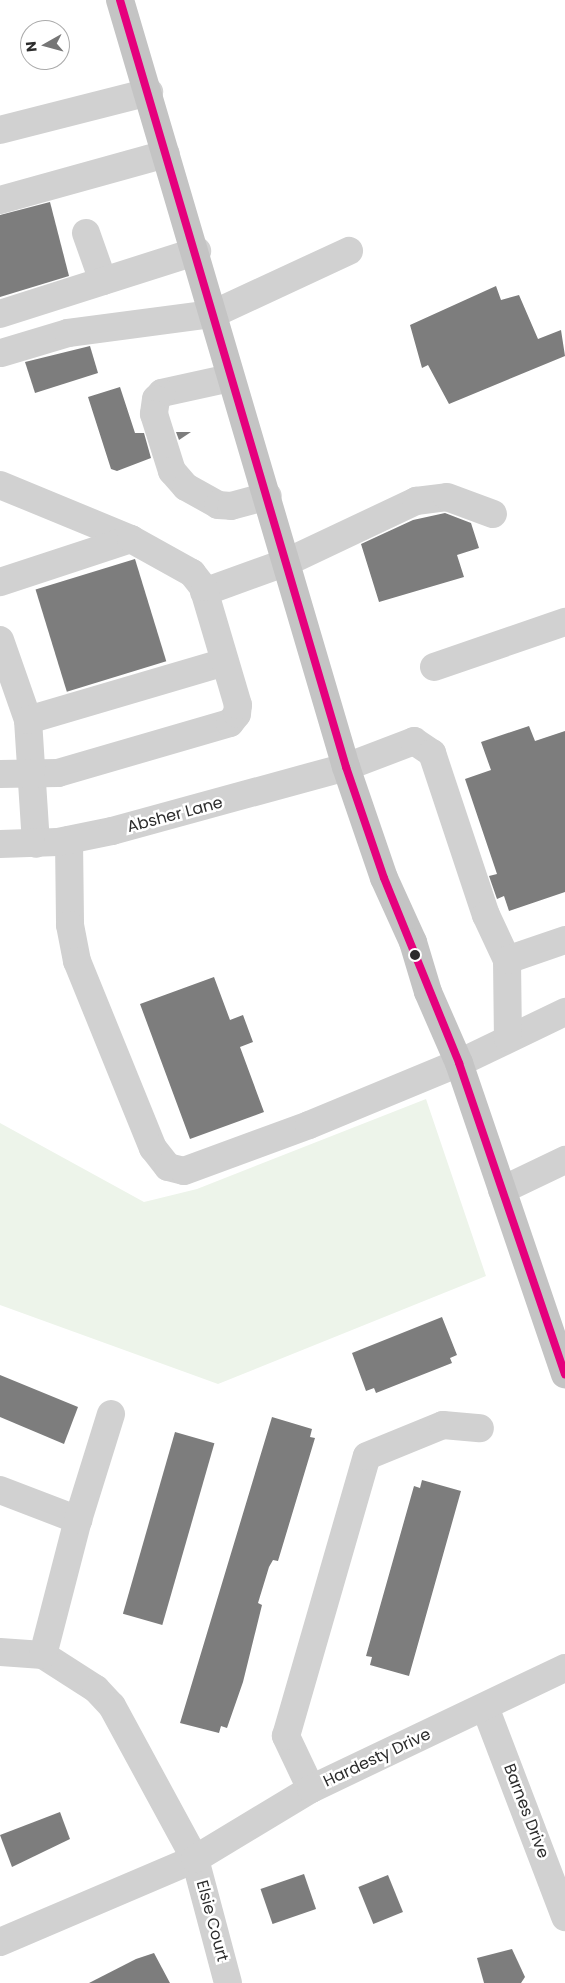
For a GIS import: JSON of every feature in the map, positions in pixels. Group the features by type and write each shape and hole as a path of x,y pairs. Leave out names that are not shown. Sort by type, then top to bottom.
{"main road":[{"path":"120,0 197,251 230,378 288,562 346,767 384,878 413,942 428,992 459,1063 502,1190 559,1343 565,1374"}],"street":[{"path":"0,130 149,92"},
{"path":"0,200 166,154"},
{"path":"86,233 103,281"},
{"path":"0,314 197,251"},
{"path":"1,353 68,333 213,314 349,252"},
{"path":"230,378 162,393 156,399 154,414 172,471 186,487 218,505 231,506 268,496"},
{"path":"0,485 131,539 192,573 204,592 238,704 230,723 58,773 0,774"},
{"path":"204,592 288,562 416,501 447,497 493,514"},
{"path":"0,582 131,539"},
{"path":"434,667 565,622"},
{"path":"0,640 28,720 36,844"},
{"path":"28,720 225,662"},
{"name":"Absher Lane","path":"0,844 36,844 69,840 346,767 414,741 432,753 486,914 506,960"},
{"path":"69,840 70,925 77,961 153,1148 168,1167 184,1171 459,1063 565,1012"},
{"path":"508,1038 506,960 565,940"},
{"path":"502,1190 565,1160"},
{"path":"43,1656 78,1520 111,1414"},
{"path":"312,1789 286,1736 368,1456 443,1426 480,1428"},
{"path":"0,1490 78,1520"},
{"path":"0,1652 43,1656 96,1689 112,1706 195,1859"},
{"name":"Hardesty Drive","path":"0,1942 195,1859 312,1789 565,1668"},
{"name":"Barnes Drive","path":"484,1707 565,1917"},
{"name":"Elsie Court","path":"195,1859 228,1983"}],"shaded area":[{"path":"426,1099 486,1276 218,1384 0,1305 0,1123 144,1202 197,1189"}],"building":[{"path":"50,202 69,276 0,297 0,215"},
{"path":"496,286 501,300 519,295 538,339 561,330 565,356 449,404 428,365 422,368 410,325"},
{"path":"90,346 98,373 35,393 25,362"},
{"path":"120,387 135,433 144,433 151,458 117,471 111,469 88,397"},
{"path":"176,432 191,432 179,440"},
{"path":"445,513 471,523 479,548 457,555 464,577 379,602 361,544 413,520"},
{"path":"135,559 166,661 67,692 36,589"},
{"path":"529,726 535,741 565,731 565,892 509,911 504,896 497,899 489,876 497,874 465,779 491,770 481,742"},
{"path":"214,977 230,1020 243,1015 253,1042 240,1047 264,1112 190,1139 140,1004"},
{"path":"442,1317 457,1355 450,1358 452,1363 376,1393 374,1388 366,1391 352,1353"},
{"path":"0,1375 78,1407 64,1444 0,1417"},
{"path":"272,1417 312,1429 310,1437 315,1438 278,1561 273,1560 269,1567 258,1603 262,1605 243,1682 227,1728 221,1726 219,1733 180,1723"},
{"path":"175,1432 214,1443 162,1625 123,1614"},
{"path":"422,1480 461,1491 409,1676 370,1665 372,1657 366,1656 414,1486 420,1488"},
{"path":"60,1812 70,1839 12,1867 0,1835"},
{"path":"304,1874 316,1909 273,1924 261,1889"},
{"path":"388,1875 403,1912 373,1924 358,1887"},
{"path":"512,1949 525,1977 521,1983 484,1983 477,1958"},
{"path":"154,1953 170,1983 89,1983 136,1959"}],"transit line":[{"path":"120,0 346,767 384,878 459,1063 565,1374"}]}
